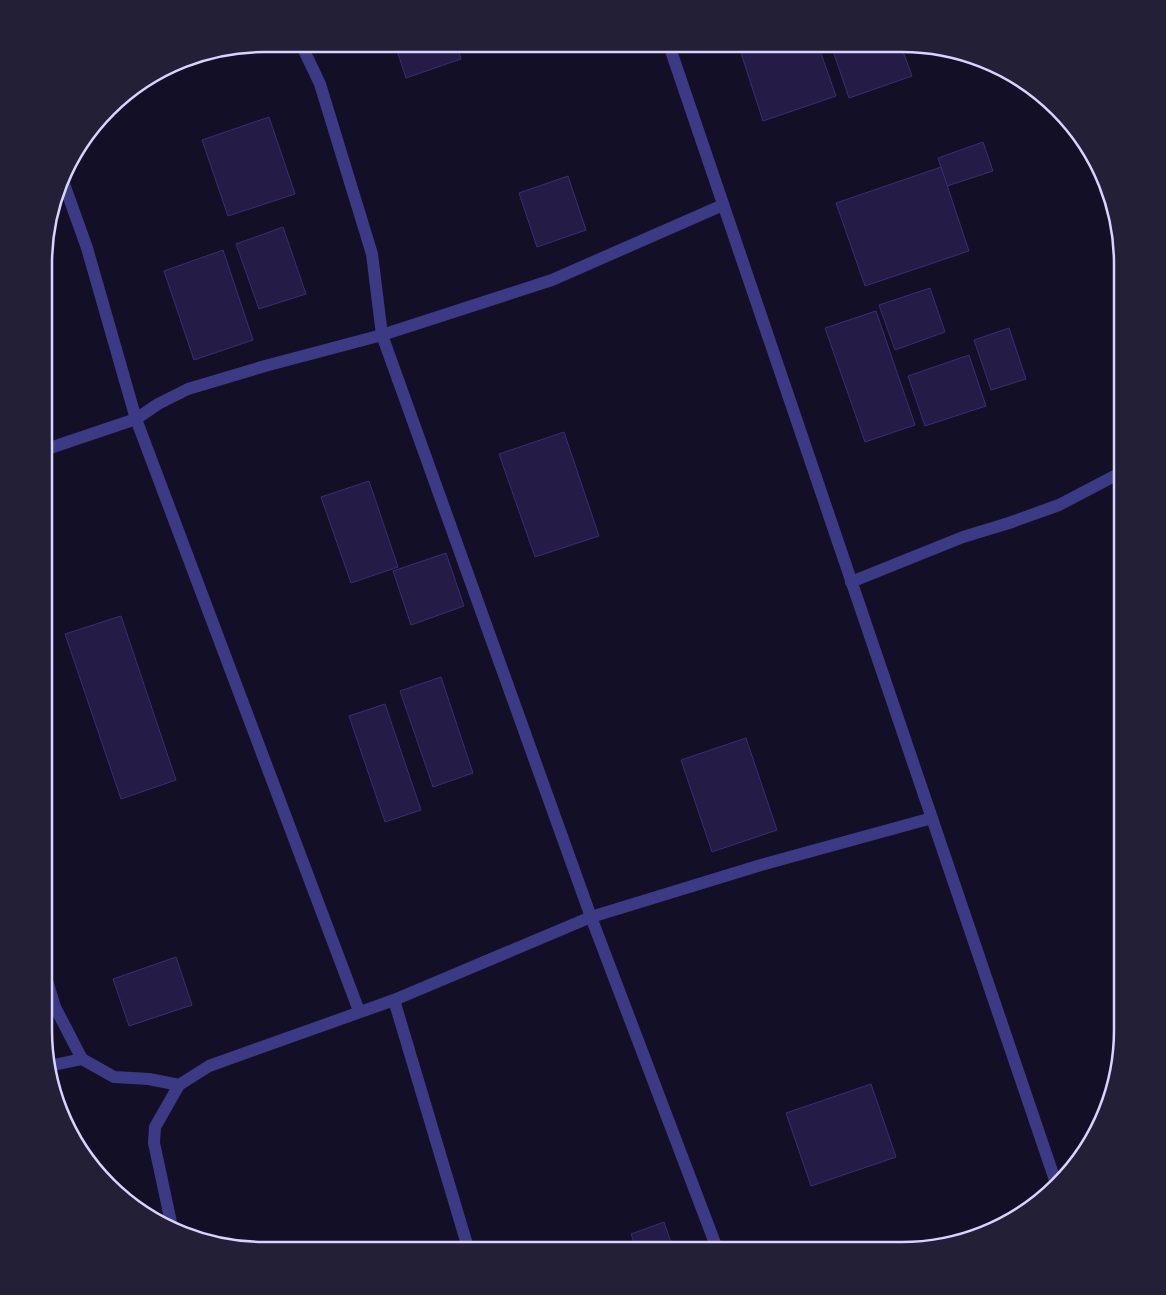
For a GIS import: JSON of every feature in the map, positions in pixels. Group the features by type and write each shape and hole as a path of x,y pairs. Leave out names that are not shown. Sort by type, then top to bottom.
{"street":[{"path":"305,52 320,84 372,254 382,335 591,917 715,1242"},
{"path":"671,52 1054,1177"},
{"path":"66,190 87,248 136,420 360,1011"},
{"path":"52,447 136,420 164,400 188,389 265,366 382,335 552,280 722,205"},
{"path":"852,582 963,536 1059,506 1114,476"},
{"path":"171,1221 154,1143 155,1127 180,1085 209,1066 394,1000 591,917 761,865 932,818"},
{"path":"52,997 82,1060 114,1077 149,1079 180,1085"},
{"path":"394,1000 466,1242"},
{"path":"55,1065 82,1060"}],"building":[{"path":"398,52 459,52 461,59 406,78"},
{"path":"820,52 836,96 763,121 741,53"},
{"path":"833,52 903,52 912,76 849,98"},
{"path":"269,117 295,194 228,216 202,140"},
{"path":"983,142 993,171 947,186 938,158"},
{"path":"941,167 969,251 865,286 836,203"},
{"path":"568,176 586,230 537,247 519,193"},
{"path":"283,227 306,294 259,309 236,244"},
{"path":"223,250 253,340 194,360 164,271"},
{"path":"930,288 945,332 895,350 879,305"},
{"path":"876,311 915,425 865,442 825,328"},
{"path":"1009,328 1026,379 991,390 974,340"},
{"path":"969,355 986,406 925,426 908,376"},
{"path":"564,432 599,536 535,557 499,454"},
{"path":"369,481 398,567 351,583 321,497"},
{"path":"446,553 464,606 411,625 393,571"},
{"path":"121,616 176,780 121,799 65,634"},
{"path":"441,677 473,773 433,787 400,691"},
{"path":"385,704 421,810 385,822 349,716"},
{"path":"746,738 777,830 712,852 681,760"},
{"path":"176,957 192,1005 129,1026 113,979"},
{"path":"871,1084 896,1157 811,1186 786,1113"},
{"path":"664,1222 671,1242 634,1242 631,1234"}]}
